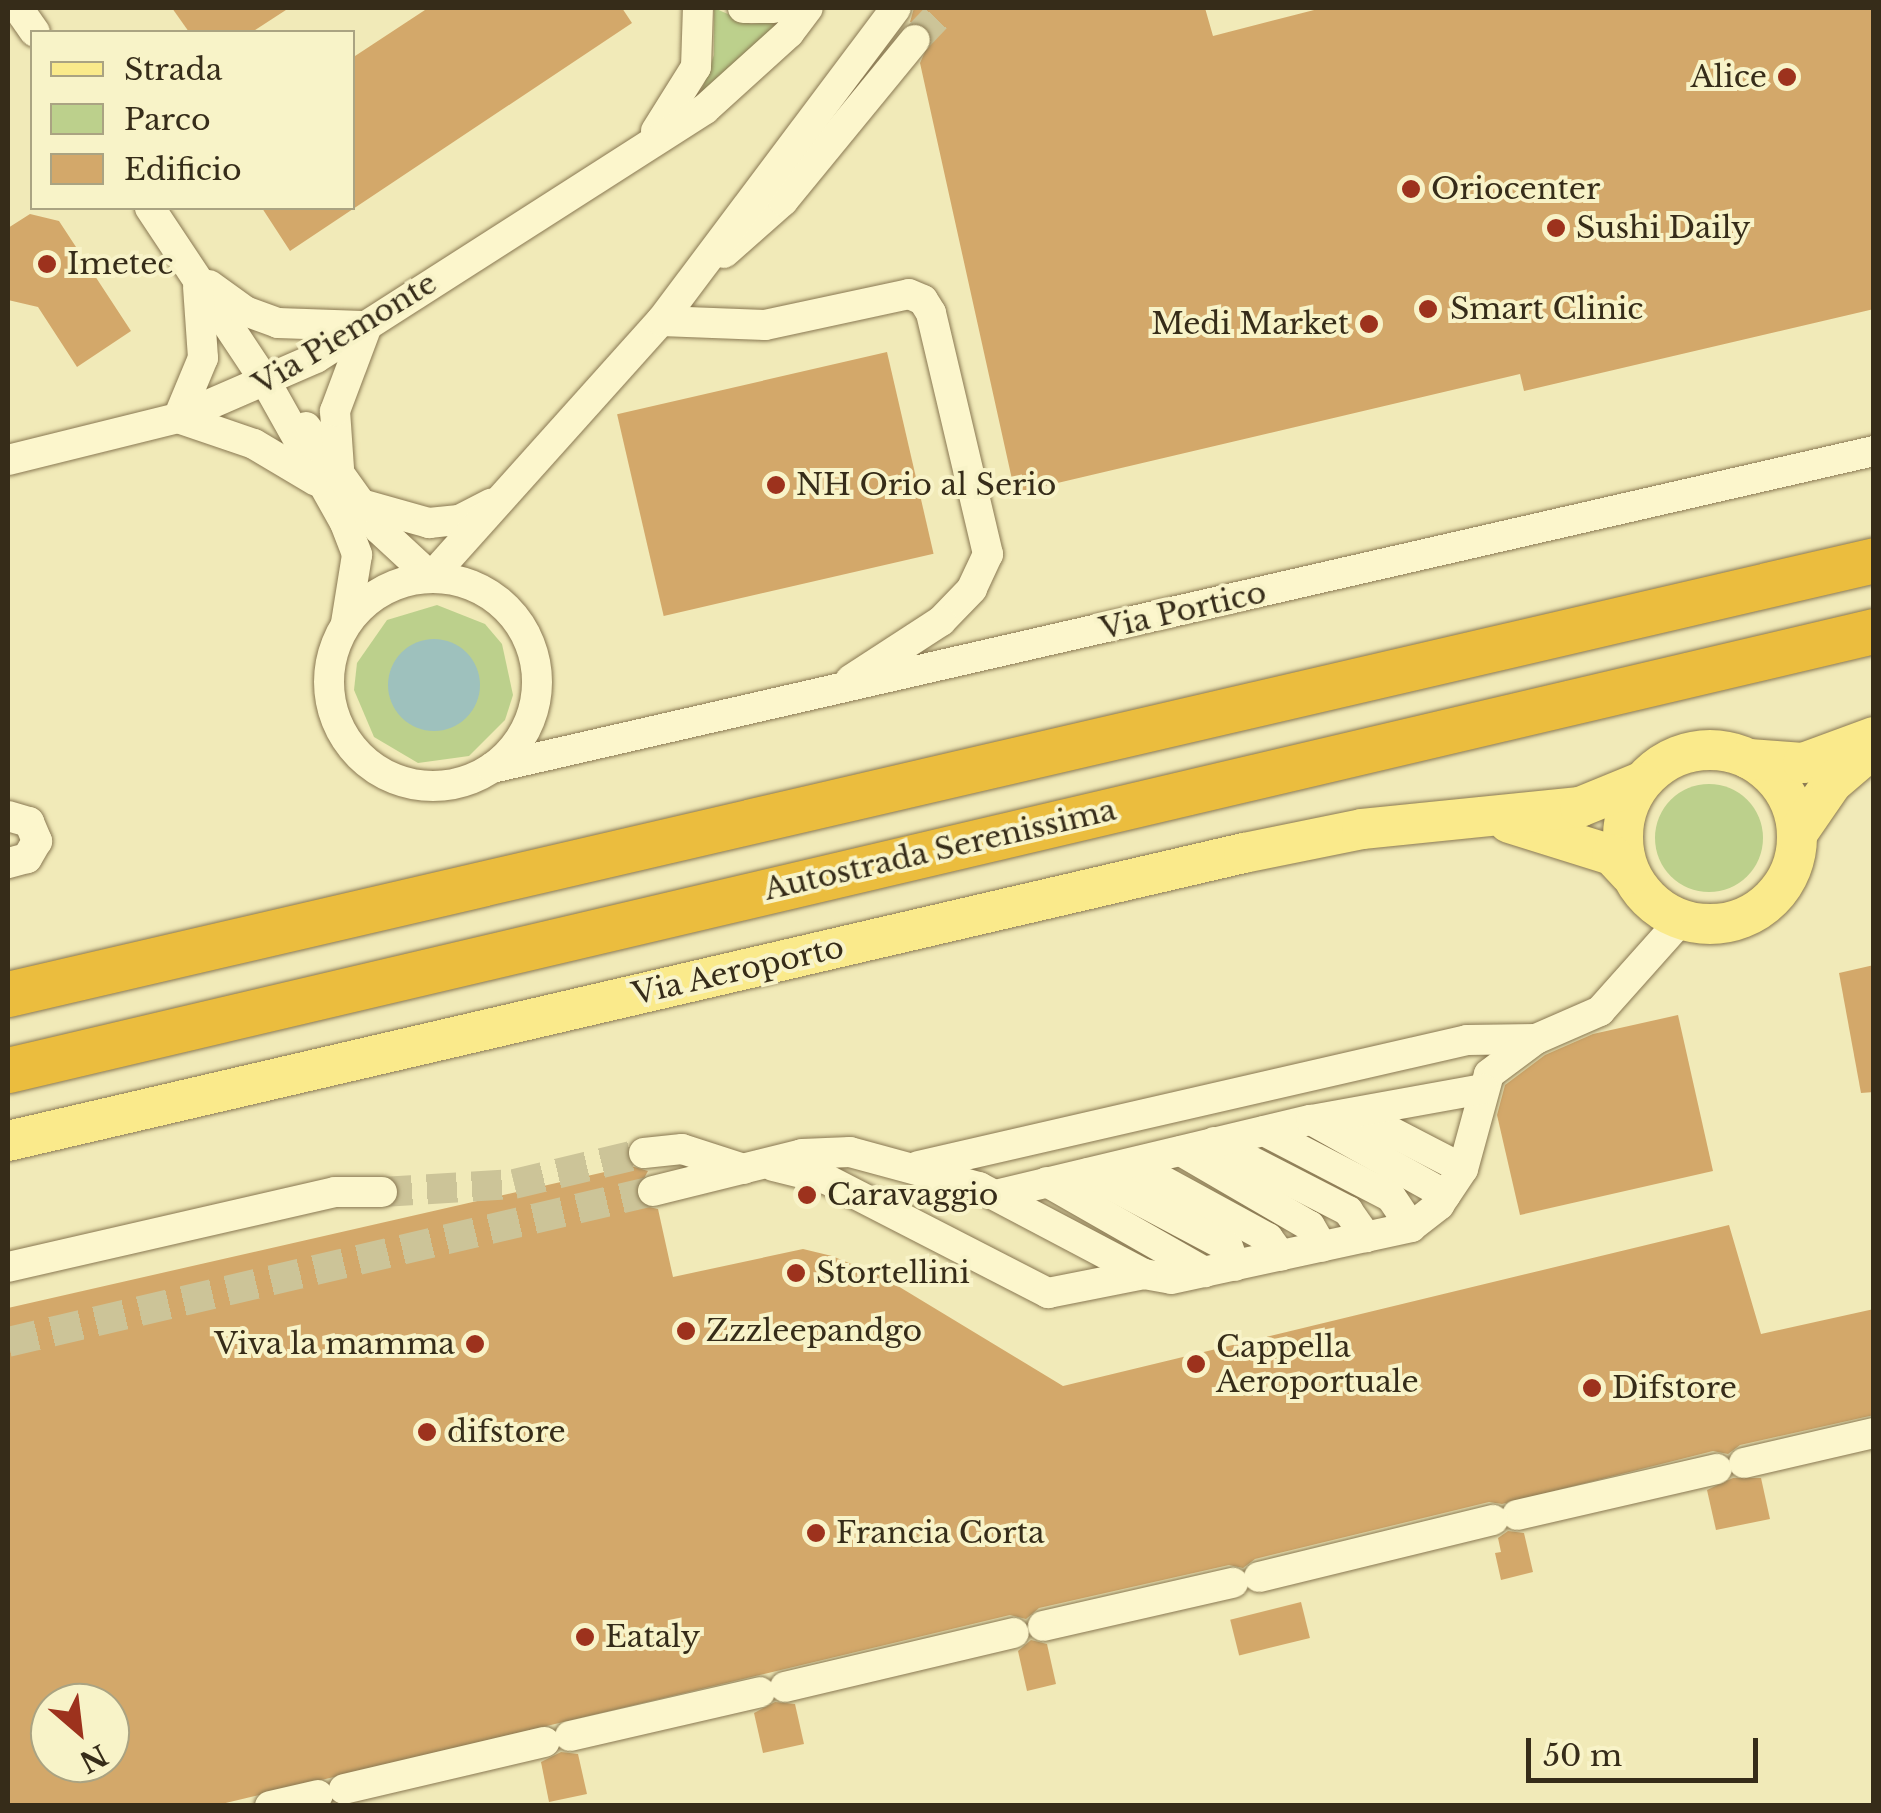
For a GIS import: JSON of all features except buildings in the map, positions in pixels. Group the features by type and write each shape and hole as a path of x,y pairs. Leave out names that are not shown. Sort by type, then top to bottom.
{"highway":[{"path":"8,994 1874,560"},
{"name":"Autostrada Serenissima","path":"8,1070 1874,632"}],"main road":[{"path":"1874,736 1803,764 1750,759 1721,750 1692,751 1664,762 1642,782 1622,833 1630,874 1646,897 1681,920 1726,922 1766,903 1790,871 1797,834 1832,783 1874,747"},
{"path":"1750,759 1784,790 1797,834"},
{"name":"Via Aeroporto","path":"8,1141 1244,853 1471,815 1580,807 1642,782"},
{"name":"Via Aeroporto","path":"1471,815 1589,846 1612,855 1630,874"}],"street":[{"path":"18,8 34,30"},
{"name":"Via Piemonte","path":"652,137 696,67 698,8"},
{"path":"742,8 774,8"},
{"name":"Via Piemonte","path":"8,460 178,418 267,384 367,326 718,97 808,8"},
{"path":"345,626 382,591 432,578 661,321 896,8"},
{"path":"696,275 783,202 915,40"},
{"path":"151,210 330,478 357,555 345,626 328,678 332,711 360,757 393,779 430,786 492,768 524,733 533,710 536,663 529,640 487,593 432,578 399,553 361,504 330,478 254,444 178,418 203,358 194,275"},
{"path":"194,275 244,311 278,323 367,326 335,411 330,478"},
{"path":"661,321 766,324 909,294 924,300 931,313 988,554 953,610 830,693"},
{"name":"Via Portico","path":"492,768 1874,451"},
{"path":"361,504 429,524 459,520 500,500"},
{"path":"8,816 29,822 37,841 27,858 8,863"},
{"path":"653,1191 823,1152 916,1167 995,1195 1144,1274 1170,1280 1411,1227 1454,1182 1489,1074 1536,1039 1600,1011 1681,920"},
{"path":"916,1167 1467,1040 1536,1039"},
{"path":"995,1195 1311,1120 1482,1089"},
{"path":"1357,1114 1454,1182"},
{"path":"1311,1120 1454,1182"},
{"path":"1264,1131 1391,1197 1411,1227"},
{"path":"1214,1142 1348,1211 1366,1237"},
{"path":"644,1153 682,1149 826,1179 1048,1293 1144,1274"},
{"path":"1181,1151 1310,1226 1322,1246"},
{"path":"1132,1164 1268,1238 1281,1256"},
{"path":"1088,1173 1228,1247 1235,1266"},
{"path":"1047,1182 1205,1272"},
{"path":"8,1267 335,1192 382,1192"},
{"path":"270,1806 1874,1432"}],"green space":[{"path":"714,8 751,24 784,20 700,95 714,55"},
{"path":"437,605 485,624 502,644 513,695 505,720 469,756 418,763 374,737 354,690 357,663 387,620"},
{"path":"1709,784 1730,788 1747,800 1759,817 1763,838 1759,859 1747,876 1730,888 1709,892 1688,888 1671,876 1659,859 1655,838 1659,817 1671,800 1688,788"}],"water":[{"path":"434,639 452,642 467,652 477,667 477,703 467,718 452,728 434,731 416,728 401,718 391,703 388,685 391,667 401,652 416,642"}],"tunnel":[{"path":"915,40 945,8"},
{"path":"382,1192 514,1184 644,1153"},
{"path":"8,1342 653,1191"}],"place":[{"name":"Alice","path":"1787,77"},
{"name":"Oriocenter","path":"1411,189"},
{"name":"Sushi Daily","path":"1556,228"},
{"name":"Imetec","path":"47,264"},
{"name":"Smart Clinic","path":"1428,309"},
{"name":"Medi Market","path":"1369,324"},
{"name":"NH Orio al Serio","path":"776,485"},
{"name":"Caravaggio","path":"807,1195"},
{"name":"Stortellini","path":"796,1273"},
{"name":"Zzzleepandgo","path":"686,1331"},
{"name":"Viva la mamma","path":"475,1344"},
{"name":"Cappella Aeroportuale","path":"1196,1364"},
{"name":"Difstore","path":"1592,1388"},
{"name":"difstore","path":"427,1432"},
{"name":"Francia Corta","path":"816,1533"},
{"name":"Eataly","path":"585,1637"}]}
